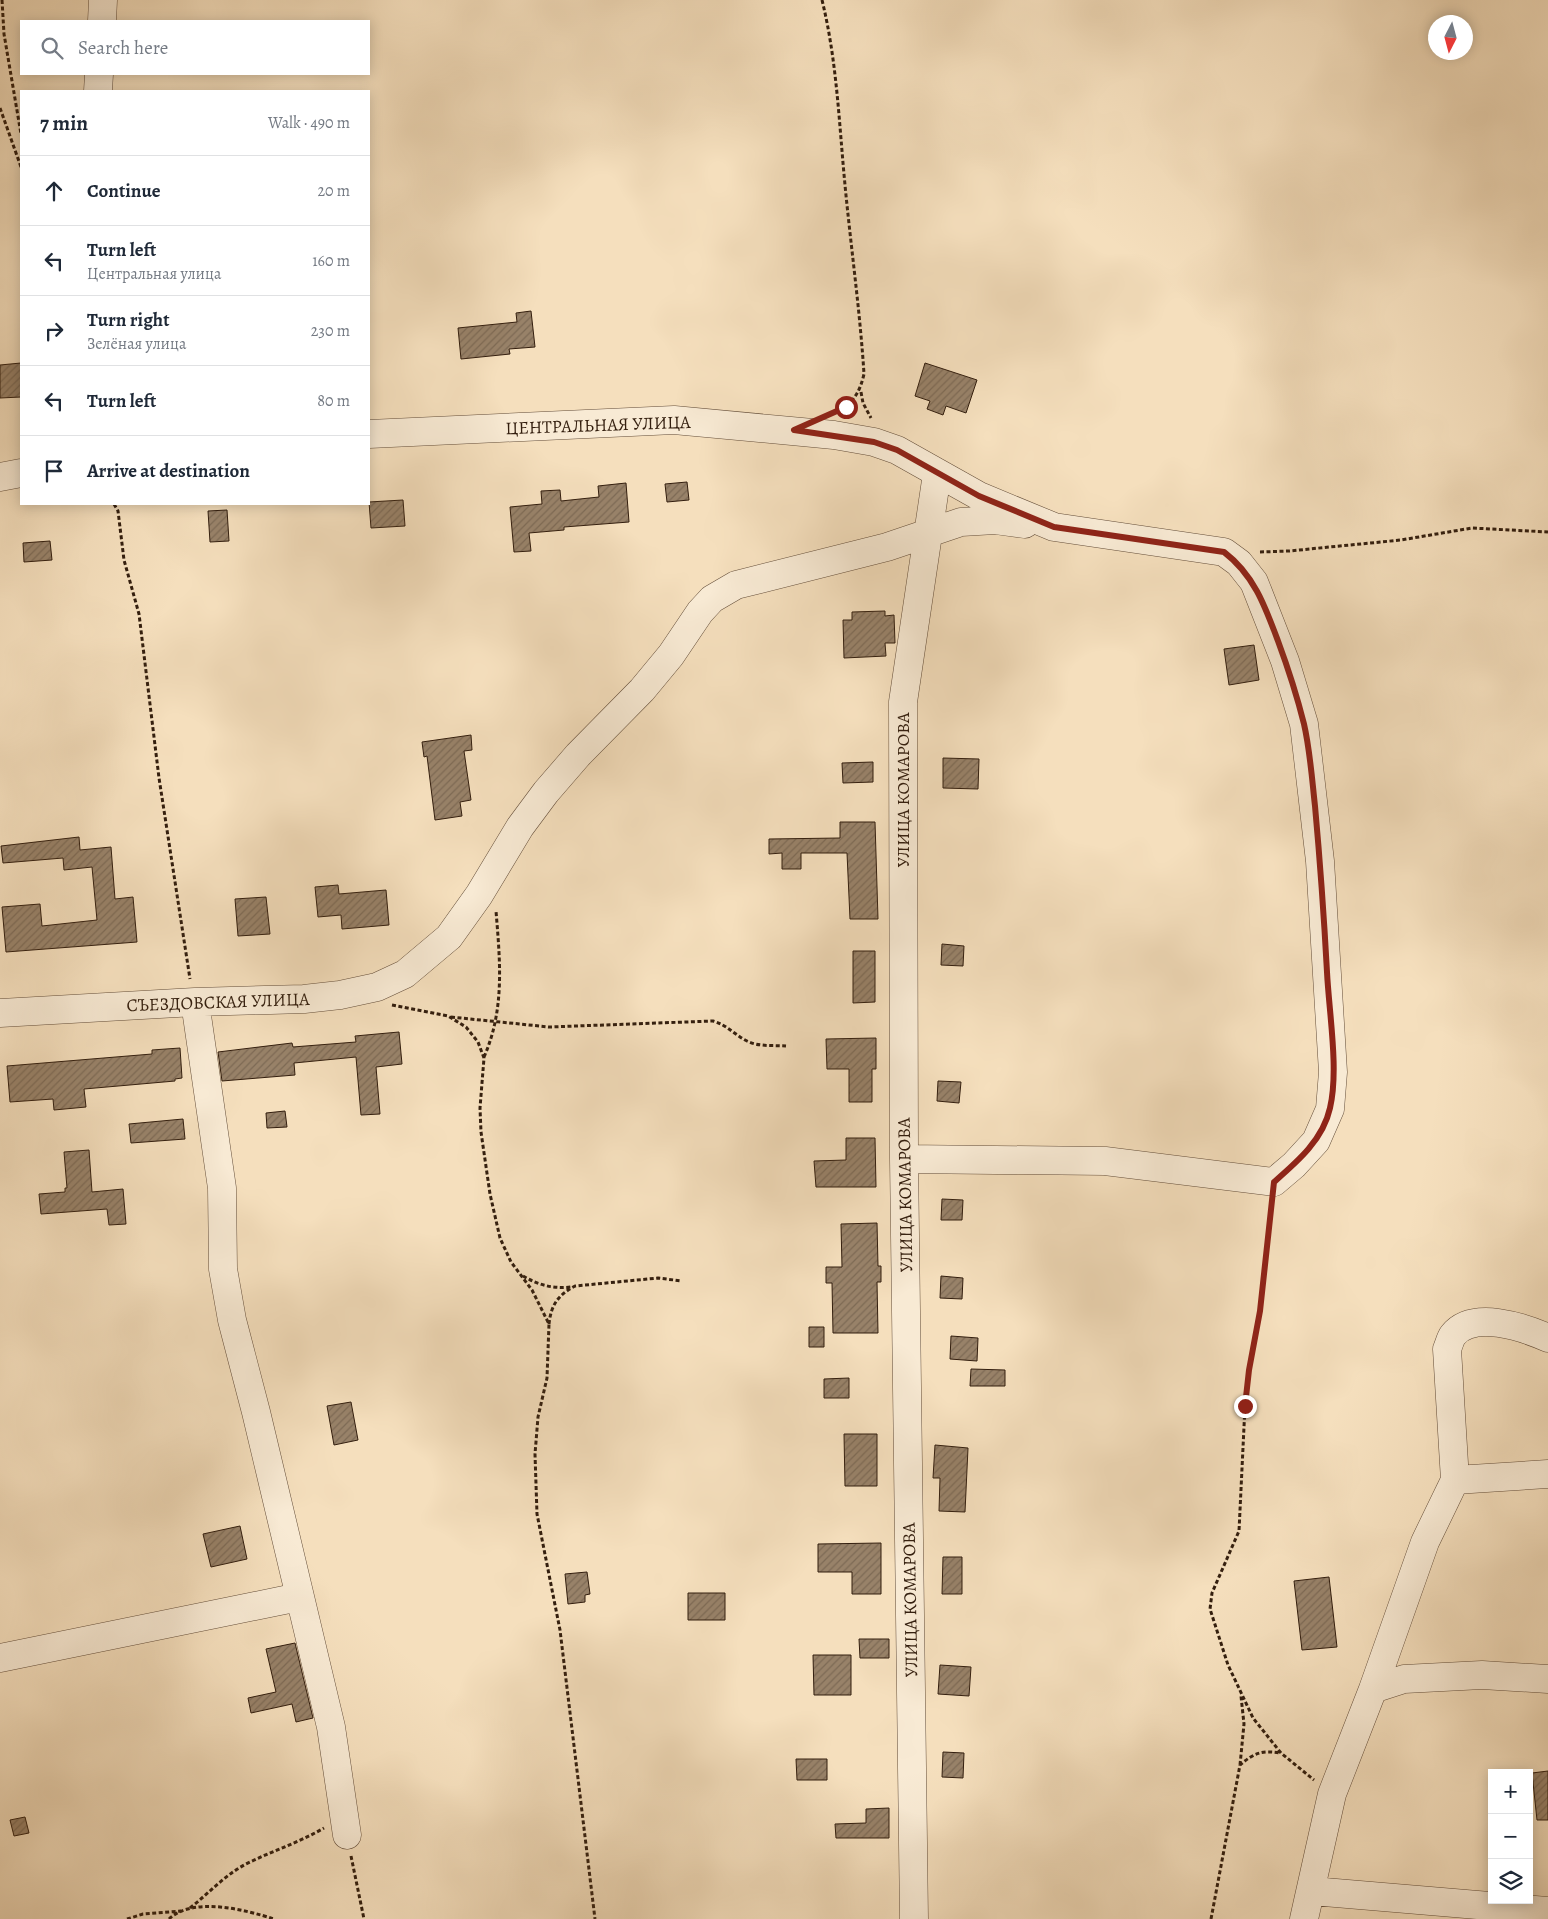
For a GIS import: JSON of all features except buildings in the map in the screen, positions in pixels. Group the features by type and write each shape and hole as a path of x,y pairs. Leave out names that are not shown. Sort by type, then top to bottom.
{"street":[{"path":"102,20 103,0"},
{"path":"98,90 99,75"},
{"name":"ЦЕНТРАЛЬНАЯ УЛИЦА","path":"370,434 674,420 794,430 874,442 897,450 937,474 1012,512 1054,527 1224,552"},
{"path":"0,477 20,473"},
{"name":"УЛИЦА КОМАРОВА","path":"914,1919 904,1158 903,702 937,474"},
{"name":"СЪЕЗДОВСКАЯ УЛИЦА","path":"0,1013 195,1002 304,999 340,996 377,987 405,974 449,937 479,895 520,828 546,792 578,755 642,690 671,655 700,612 712,599 736,585 928,535 961,522 995,520 1054,527"},
{"path":"904,1158 1106,1161 1274,1182 1294,1165 1316,1141 1330,1109 1333,1072 1320,861 1304,724 1285,661 1265,605 1254,582 1239,563 1224,552"},
{"path":"195,1002 222,1188 224,1269 232,1320 256,1412 331,1727 346,1826"},
{"path":"1304,1919 1312,1891 1332,1794 1373,1689 1425,1542 1455,1480 1447,1349 1452,1336 1466,1324 1495,1322 1548,1338"},
{"path":"1455,1480 1548,1474"},
{"path":"0,1658 299,1598"},
{"path":"1373,1689 1404,1679 1482,1675 1548,1679"},
{"path":"1312,1891 1548,1911"}],"path":[{"path":"2,0 4,34 20,128"},
{"path":"822,0 833,46 864,374 861,391 846,407 828,416"},
{"path":"0,108 20,164"},
{"path":"114,505 118,512 124,560 139,614 159,778 190,982 195,1002"},
{"path":"1224,552 1298,551 1401,540 1472,528 1548,532"},
{"path":"496,903 501,975 495,1022 484,1058 480,1108 490,1194 500,1238 511,1262 540,1303 549,1324"},
{"path":"385,1004 448,1016 549,1027 714,1021 734,1031 746,1041 758,1045 786,1046"},
{"path":"448,1016 466,1027 478,1042 484,1058"},
{"path":"1274,1182 1260,1311 1249,1370 1245,1406 1238,1531 1212,1593 1210,1609 1240,1695 1253,1718 1281,1754 1332,1794"},
{"path":"520,1274 536,1284 562,1288 658,1278 682,1281"},
{"path":"574,1286 563,1292 553,1304 549,1324 548,1370 538,1417 535,1454 536,1495 537,1514 560,1630 595,1919"},
{"path":"1211,1919 1240,1765 1244,1724 1240,1695"},
{"path":"1240,1765 1253,1754 1265,1750 1281,1754"},
{"path":"190,1908 220,1882 245,1865 346,1826 364,1919"},
{"path":"169,1919 190,1908 215,1906 254,1913 274,1919"},
{"path":"127,1919 143,1914 182,1911"}],"route":[{"path":"846,407 794,430 874,442 897,450 979,496 1012,512 1054,527 1224,552 1239,563 1254,582 1265,605 1285,661 1304,724 1311,766 1320,861 1333,1072 1330,1109 1316,1141 1294,1165 1274,1182 1260,1311 1249,1370 1245,1406"}]}
